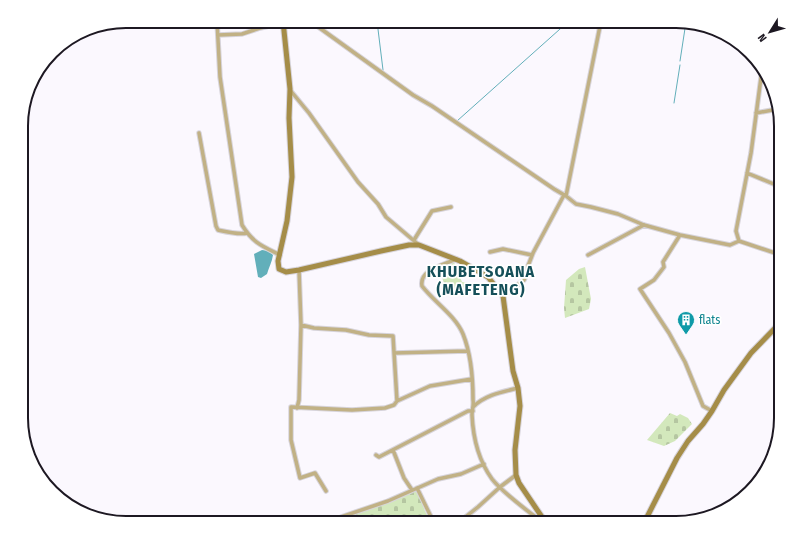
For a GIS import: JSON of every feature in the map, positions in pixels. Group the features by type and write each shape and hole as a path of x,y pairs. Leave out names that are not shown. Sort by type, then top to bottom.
{"street":[{"path":"218,28 220,77 242,225 256,243 280,255"},
{"path":"218,35 242,34 260,28"},
{"path":"284,28 290,89 289,118 292,177 287,221 278,266 279,269 286,272 299,270 409,245 419,245 456,260 488,277 503,296 513,371 518,388 520,406 515,450 516,475 537,516"},
{"path":"319,28 414,95 576,204 618,214 644,225 680,235 730,245 738,241 774,252"},
{"path":"503,296 524,280 532,255 565,196 600,28"},
{"path":"738,241 736,232 747,172 761,77"},
{"path":"290,89 358,182 378,204 386,217 419,245"},
{"path":"756,113 772,110"},
{"path":"199,132 216,226 218,230 245,234 247,233"},
{"path":"747,172 774,184"},
{"path":"414,240 432,212 451,207"},
{"path":"588,255 644,225"},
{"path":"680,235 663,262 664,268 654,280 640,289 669,333 685,362 703,406 712,411"},
{"path":"490,252 503,249 532,255"},
{"path":"456,260 426,273 422,277 421,283 424,289 459,326 463,336 472,379 476,443 484,464 492,479 518,504 535,516"},
{"path":"297,408 299,400 301,325 299,270"},
{"path":"301,325 314,328 346,330 369,335 393,336 397,401"},
{"path":"648,516 677,458 688,441 712,411 734,376 756,348 774,329"},
{"path":"394,353 467,351"},
{"path":"326,491 315,473 300,478 291,440 291,407 352,410 385,408 394,405 397,401 430,386 472,379"},
{"path":"376,455 379,457 473,409 479,401 518,388"},
{"path":"393,450 404,478 412,490"},
{"path":"344,516 388,501 438,479 461,474 484,464"},
{"path":"467,516 516,475"},
{"path":"418,488 431,516"}],"green space":[{"path":"454,262 462,282 468,283 474,291 463,297 456,289 446,289 439,269"},
{"path":"585,267 591,299 589,309 565,318 564,308 566,280 579,269"},
{"path":"670,413 677,416 680,414 688,418 692,424 675,441 664,446 647,440"},
{"path":"417,490 428,516 352,516"}],"water":[{"path":"262,250 269,251 273,255 267,274 261,278 258,277 254,254"}],"waterway":[{"path":"378,28 383,70"},
{"path":"457,121 561,28"},
{"path":"680,61 685,29"},
{"path":"674,103 680,65"}],"place":[{"name":"flats","path":"686,335"}],"district":[{"name":"KHUBETSOANA (MAFETENG)","path":"481,280"}]}
